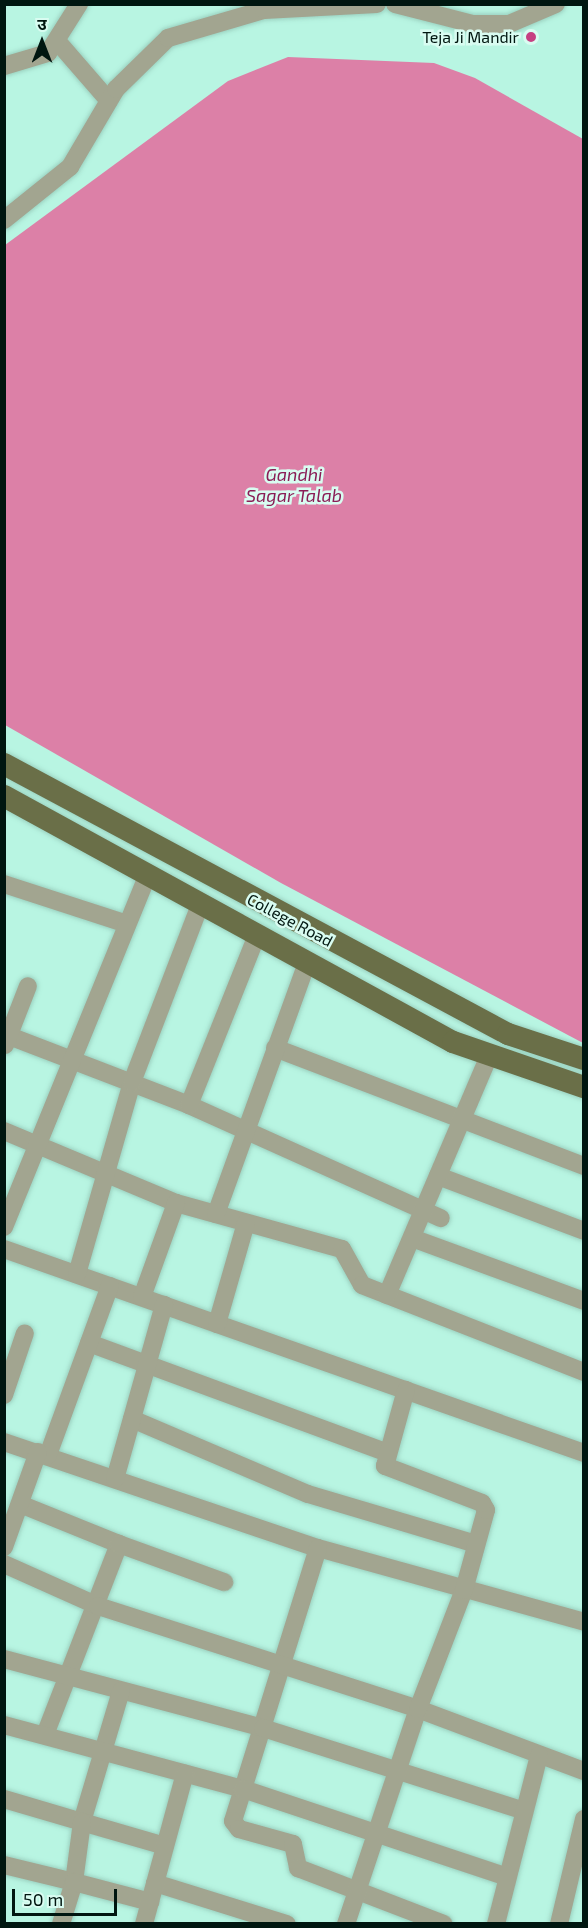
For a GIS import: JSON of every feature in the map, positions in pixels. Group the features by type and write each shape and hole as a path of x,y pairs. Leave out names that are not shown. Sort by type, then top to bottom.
{"main road":[{"name":"College Road","path":"4,764 508,1034 584,1059"},
{"name":"College Road","path":"4,796 307,963 489,1056 584,1087"}],"street":[{"path":"4,66 48,53 79,4"},
{"path":"4,220 70,167 109,100 168,38 264,7 377,4"},
{"path":"395,4 473,24 509,24 556,4"},
{"path":"57,41 109,100"},
{"path":"4,1227 39,1146 69,1059 147,876"},
{"path":"4,884 126,924"},
{"path":"77,1274 132,1082 200,905"},
{"path":"189,1105 257,935"},
{"path":"216,1214 307,963"},
{"path":"28,986 6,1039 69,1059 189,1105 425,1207 441,1218"},
{"path":"275,1048 460,1123 584,1166"},
{"path":"387,1295 489,1056"},
{"path":"4,1131 176,1203 342,1249 358,1282 584,1372"},
{"path":"438,1176 584,1231"},
{"path":"142,1297 176,1203"},
{"path":"217,1324 246,1222"},
{"path":"412,1238 584,1301"},
{"path":"4,1249 584,1453"},
{"path":"4,1546 89,1343 110,1286"},
{"path":"115,1479 164,1305"},
{"path":"4,1395 25,1333"},
{"path":"89,1343 148,1361 385,1452"},
{"path":"346,1923 376,1830 400,1771 418,1709 464,1590 485,1506 389,1471 385,1452 406,1390"},
{"path":"132,1419 308,1494 476,1544"},
{"path":"4,1442 318,1548 584,1622"},
{"path":"20,1504 119,1544 224,1582"},
{"path":"45,1735 98,1606 119,1544"},
{"path":"318,1548 243,1790 235,1826 293,1844 298,1868 444,1923"},
{"path":"4,1564 98,1606 418,1709 584,1771"},
{"path":"4,1659 262,1728 522,1810"},
{"path":"61,1923 74,1882 82,1822 100,1750 121,1690"},
{"path":"4,1725 185,1773 376,1830 507,1877"},
{"path":"496,1923 522,1810 539,1755"},
{"path":"144,1923 185,1773"},
{"path":"4,1799 165,1846"},
{"path":"559,1923 584,1820"},
{"path":"4,1865 150,1902"},
{"path":"155,1883 248,1917 287,1923"}],"water":[{"name":"Gandhi Sagar Talab","path":"288,57 434,63 475,78 583,139 583,1043 281,883 5,725 5,245 228,81"}],"place":[{"name":"Teja Ji Mandir","path":"531,37"}]}
